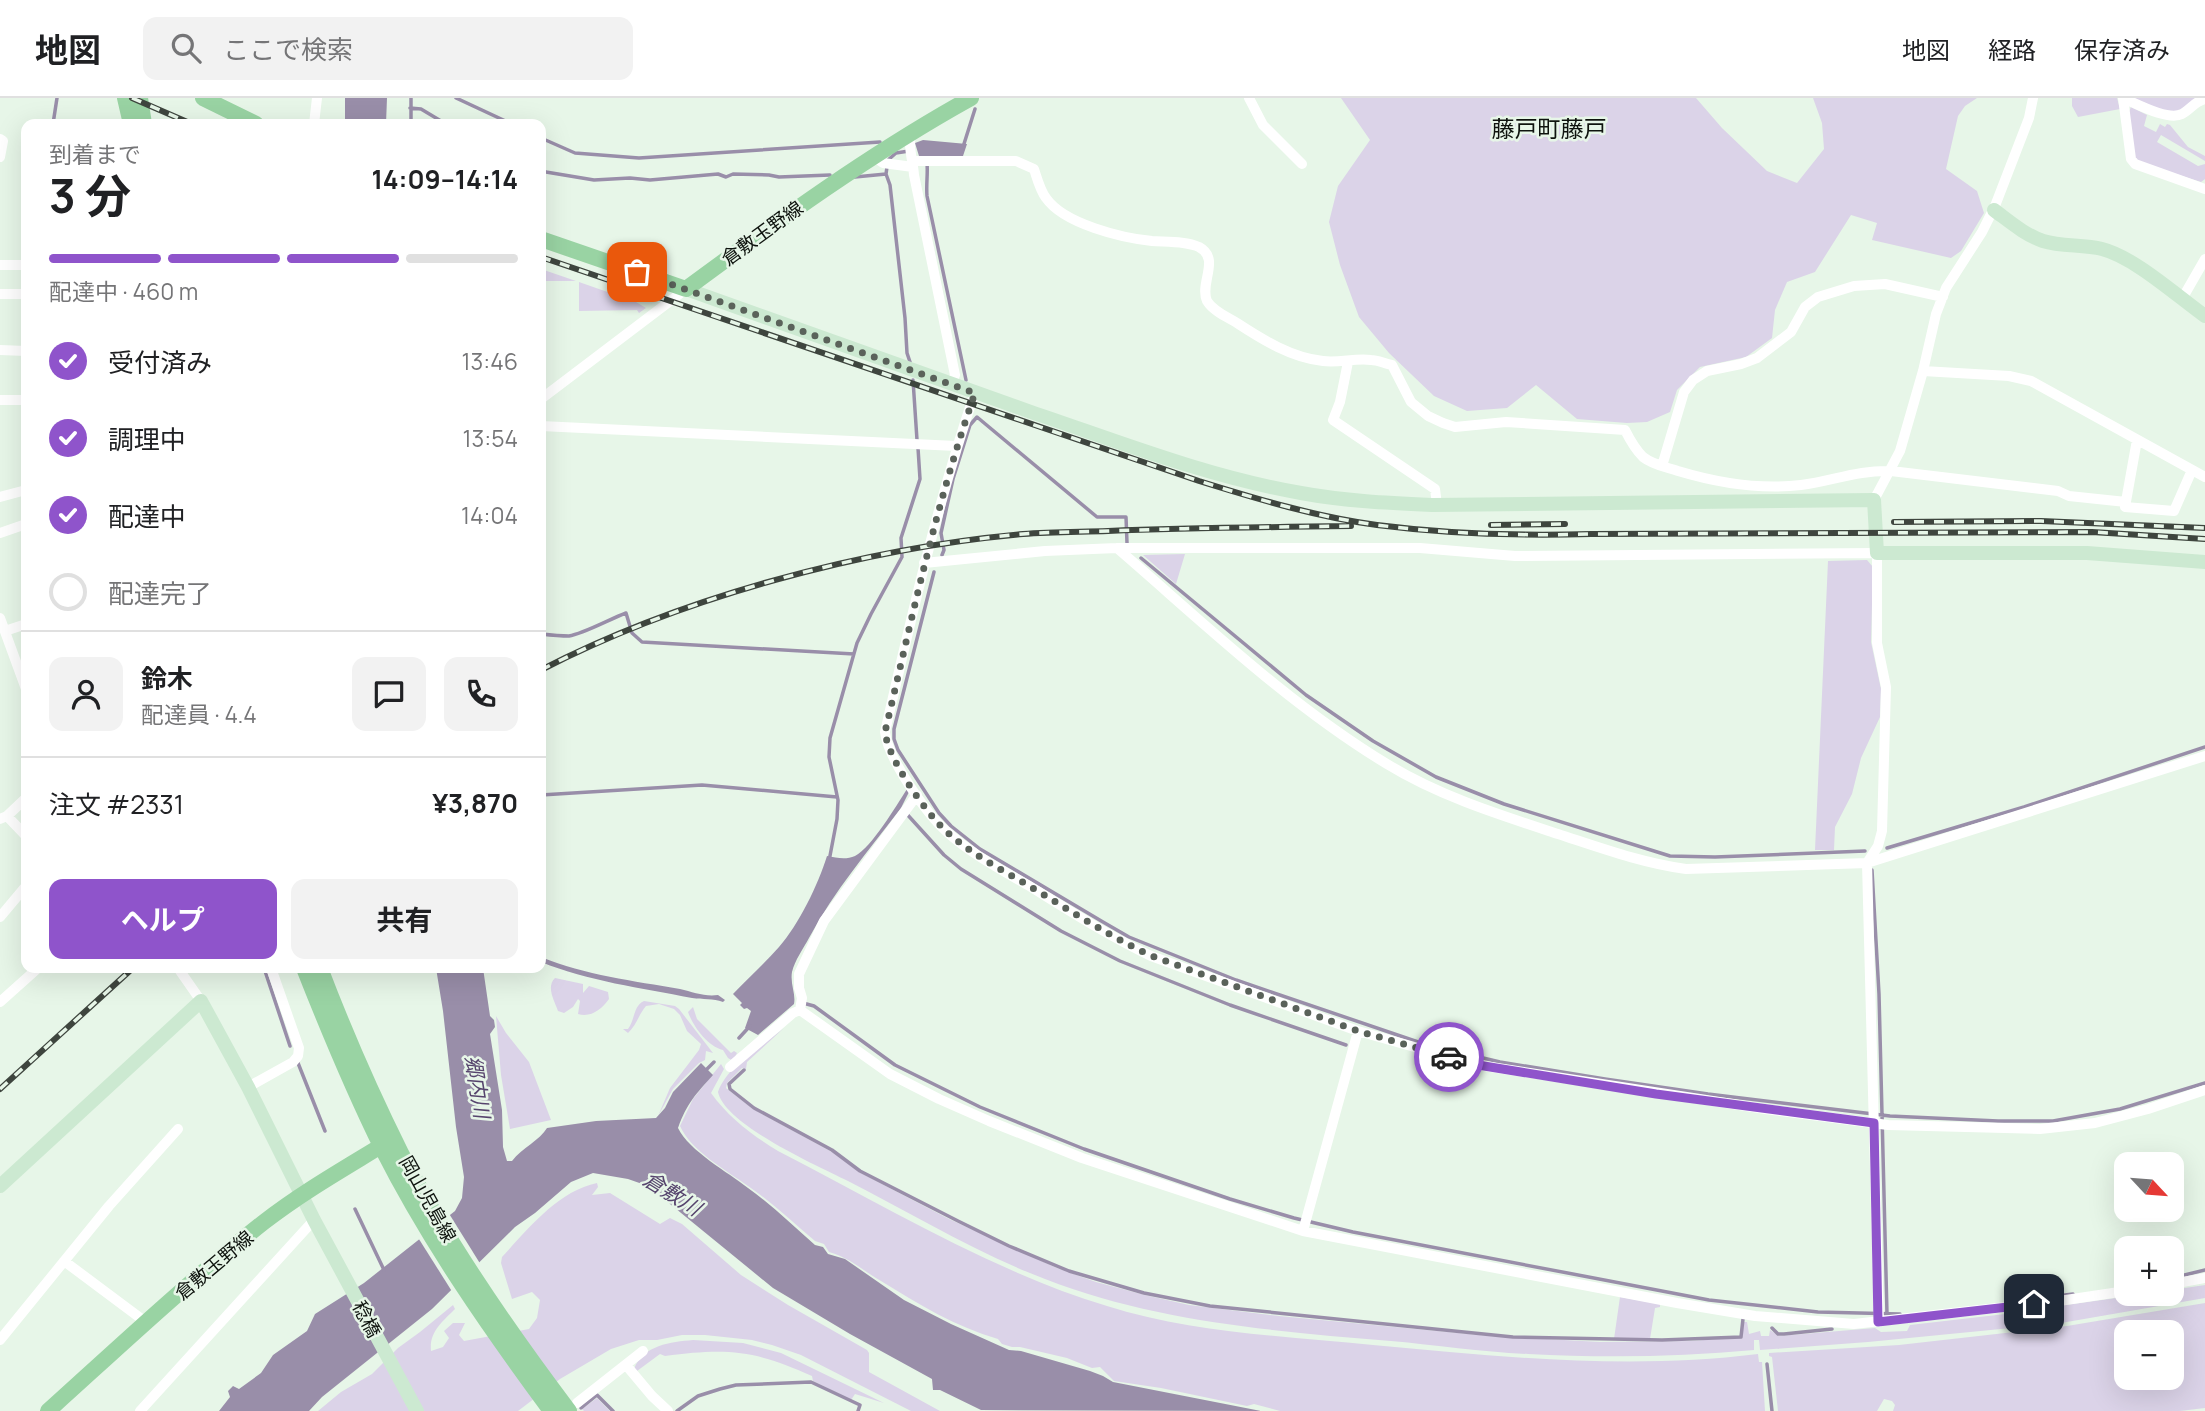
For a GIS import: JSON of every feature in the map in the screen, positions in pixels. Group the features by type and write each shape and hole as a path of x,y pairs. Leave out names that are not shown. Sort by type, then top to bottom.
{"main road":[{"path":"125,98 130,119"},
{"path":"140,98 143,119"},
{"path":"203,98 246,119"},
{"name":"倉敷玉野線","path":"686,289 801,204 883,161 912,152 971,98"},
{"path":"546,241 686,289"},
{"name":"岡山児島線","path":"306,973 396,1158 480,1286 565,1407"},
{"name":"岡山児島線","path":"321,973 344,1049"},
{"name":"倉敷玉野線","path":"48,1411 213,1265 301,1195 387,1142"}],"street":[{"path":"315,119 317,98"},
{"path":"1250,98 1263,125 1302,164"},
{"path":"1878,1317 1877,1120 1867,863 1878,846 1882,831 1886,687 1877,643 1874,500 1900,451 1936,314 1943,297 1994,210 2029,118 2033,98"},
{"path":"2205,99 2196,102 2184,113 2169,116 2123,98 2131,159 2136,164 2205,189"},
{"path":"0,139 3,141 0,157"},
{"path":"912,152 955,375 951,384"},
{"path":"883,161 912,152 927,161 1016,160 1027,164 1034,169 1044,197 1055,209 1078,221 1121,235 1189,244 1207,253 1210,259 1205,291 1207,300 1213,308 1252,333 1298,356 1323,361 1371,360 1392,365 1411,402 1428,416 1444,424 1455,427 1506,422 1625,430 1635,448 1645,458 1662,466 1713,481 1752,486 1800,485 1869,470 2058,491 2069,496 2126,502"},
{"path":"1994,210 2029,235 2045,242 2101,249 2118,255 2205,316"},
{"path":"2182,299 2205,259"},
{"path":"0,265 21,267"},
{"path":"1662,466 1684,392 1693,380 1707,371 1757,358 1791,332 1805,307 1818,297 1854,286 1885,284 1943,297"},
{"path":"546,395 686,289 975,393 1161,456 1264,486 1337,499 1437,505 1874,500"},
{"path":"0,294 21,294"},
{"path":"0,351 21,351"},
{"path":"1348,362 1340,402 1333,420 1434,489 1437,505"},
{"path":"1923,371 2009,376 2031,381 2205,477"},
{"path":"975,393 956,446 924,563 885,732 890,750 913,789 946,831 975,853 1124,943 1152,956 1358,1031 1478,1065 1656,1094 1877,1120 2040,1129 2095,1123 2205,1090"},
{"path":"0,400 21,400"},
{"path":"546,426 956,446"},
{"path":"2137,440 2125,507 2174,511 2192,470"},
{"path":"0,497 21,491"},
{"path":"0,533 21,526"},
{"path":"924,563 1045,551 1117,548 1420,548 1515,556 2087,553 2205,562"},
{"path":"1117,548 1279,687 1368,752 1424,783 1498,814 1657,865 1686,869 1867,863 2205,756"},
{"path":"0,618 21,675"},
{"path":"5,631 21,626"},
{"path":"913,789 905,811 824,921 799,974 801,1005 890,1074 989,1121 1082,1158 1304,1224 1677,1303 1755,1316 1854,1324 1878,1317 2059,1301 2114,1293"},
{"path":"21,803 4,818 21,832"},
{"path":"0,917 21,892"},
{"path":"0,1002 32,973"},
{"path":"0,1186 201,1001 181,973"},
{"path":"248,1087 293,1062 298,1056 299,1048 273,973"},
{"name":"稔橋","path":"201,1001 417,1411"},
{"path":"730,1067 801,1005"},
{"path":"1304,1224 1358,1031"},
{"path":"0,1340 109,1206 178,1129"},
{"path":"140,1411 316,1223"},
{"path":"64,1261 147,1323"},
{"path":"2184,1282 2205,1278"},
{"path":"565,1407 643,1352"},
{"path":"626,1365 668,1411"}],"shaded area":[{"path":"1341,98 1696,98 1722,128 1767,171 1797,183 1824,149 1822,123 1813,98 1977,98 1965,106 1958,116 1946,169 1977,191 1984,213 1961,251 1951,258 1872,240 1877,223 1851,215 1815,272 1787,282 1775,310 1772,338 1746,357 1700,367 1677,390 1670,412 1647,422 1577,419 1536,385 1507,408 1467,411 1434,396 1389,353 1359,317 1340,265 1329,222 1338,186 1370,140"},
{"path":"2072,98 2117,98 2120,109 2078,117 2072,106"},
{"path":"2133,98 2196,98 2182,111 2169,113"},
{"path":"2131,107 2147,115 2144,126 2156,132 2160,124 2165,127 2170,125 2188,147 2205,156 2205,161 2161,135 2157,142 2198,166 2205,164 2205,179 2201,182 2135,161 2127,117"},
{"path":"546,271 576,281 546,281"},
{"path":"579,282 646,308 639,313 637,310 579,311"},
{"path":"1185,554 1176,584 1143,555"},
{"path":"1867,560 1873,567 1871,642 1881,689 1880,717 1861,758 1852,794 1835,827 1834,850 1815,850 1828,561"},
{"path":"555,978 583,984 583,993 589,986 608,992 609,999 592,1014 578,1014 578,999 573,1007 564,1013 558,1011 551,989"},
{"path":"644,1001 675,1006 679,1009 713,1053 706,1051 705,1060 673,1089 658,1116 670,1088 701,1044 687,1031 680,1015 674,1009 659,1004 646,1006 628,1033 623,1029 628,1029 638,1006"},
{"path":"693,1007 697,1019 731,1053 737,1053 733,1061 723,1050 706,1040 697,1029 688,1012"},
{"path":"496,1016 529,1062 551,1120 510,1129 501,1075"},
{"path":"784,1028 747,1062 746,1069 742,1068 727,1083 726,1088 753,1109 834,1153 861,1173 949,1219 1057,1268 1096,1282 1189,1305 1490,1336 1600,1342 1691,1341 1742,1337 1744,1322 1747,1322 1749,1334 1760,1331 1761,1336 1769,1336 1770,1330 1779,1336 1875,1328 1881,1332 1907,1331 1910,1325 2019,1314 2023,1311 2114,1298 2114,1306 2159,1306 2061,1323 1868,1342 1760,1350 1759,1340 1754,1340 1754,1350 1641,1356 1494,1352 1259,1328 1172,1315 1087,1294 1019,1269 754,1131 724,1105 718,1092 729,1073"},
{"path":"721,1064 724,1069 711,1093 741,1125 778,1151 981,1256 1065,1292 1107,1306 1205,1328 1517,1357 1662,1361 1758,1354 1759,1362 1762,1362 1765,1411 1280,1411 1254,1404 1247,1406 1114,1381 1100,1367 1092,1368 1067,1358 1002,1344 998,1339 938,1314 850,1261 829,1252 824,1244 815,1241 766,1199 692,1144 680,1126 693,1099"},
{"path":"597,1183 598,1187 592,1195 610,1193 660,1224 670,1218 682,1224 741,1275 867,1350 869,1372 940,1411 911,1411 801,1355 772,1345 752,1340 682,1335 639,1340 611,1349 560,1379 518,1411 318,1411 341,1392 372,1374 398,1348 453,1305 455,1309 434,1333 431,1351 443,1347 449,1338 444,1331 453,1323 465,1323 459,1335 464,1341 529,1329 537,1318 540,1300 532,1292 512,1299 501,1263 502,1257 545,1212 569,1194"},
{"path":"2205,1285 2205,1298 2184,1302 2184,1288"},
{"path":"1620,1297 1660,1304 1660,1307 1655,1308 1650,1339 1614,1339"},
{"path":"2205,1303 2205,1408 2180,1411 1893,1411 1895,1405 1892,1401 1884,1399 1877,1411 1778,1411 1772,1357 1769,1353 1899,1345 2067,1326"},
{"path":"693,1340 743,1343 781,1353 884,1403 855,1394 851,1400 792,1367 740,1353 660,1354 637,1371 634,1369 644,1355 659,1346"},
{"path":"597,1398 610,1411 582,1409"}],"water":[{"path":"345,98 387,98 386,119 345,119"},
{"path":"923,140 967,144 963,156 919,156 915,143"},
{"path":"907,789 909,792 901,808 841,887 797,959 792,976 794,1004 758,1035 745,1028 751,1011 744,1009 733,994 774,953 794,927 819,879 827,856 848,858 862,851 883,826"},
{"path":"546,959 592,973 704,995 718,995 725,1000 723,1002 692,998 546,964"},
{"path":"437,973 484,973 490,1016 495,1027 490,1034 502,1110 503,1147 507,1161 512,1161 547,1128 596,1121 656,1118 673,1092 701,1063 713,1075 685,1112 678,1128 683,1137 700,1153 774,1208 815,1245 823,1247 828,1254 845,1259 904,1300 1009,1350 1090,1371 1113,1382 1261,1411 981,1410 940,1390 933,1390 932,1379 773,1288 648,1186 628,1179 593,1173 571,1182 515,1227 432,1309 322,1397 309,1411 219,1411 230,1397 228,1391 233,1386 239,1389 261,1373 273,1355 307,1331 315,1314 364,1283 455,1211 462,1198 464,1177"}],"pier":[{"path":"448,1212 481,1265 453,1293 417,1236"}],"waterway":[{"path":"54,119 57,98"},
{"path":"411,98 411,119"},
{"path":"456,98 501,119"},
{"path":"410,108 421,109 438,119"},
{"path":"963,147 975,109"},
{"path":"546,140 575,153 639,158 880,142"},
{"path":"855,177 886,174 888,160 896,153 909,151"},
{"path":"927,162 927,196 966,380"},
{"path":"546,172 594,180 650,180 718,174 726,177 733,174 779,177 830,175"},
{"path":"886,174 890,185 910,362"},
{"path":"913,380 917,440"},
{"path":"942,555 944,550 941,533 953,479 970,425 977,417 1097,517 1126,517 1127,543"},
{"path":"829,861 838,800 829,757 830,738 857,643 902,557 901,538 920,479 918,448"},
{"path":"1141,558 1306,695 1373,741 1436,777 1504,804 1670,856 1715,857 1865,851"},
{"path":"934,572 894,729 898,750 939,813 951,826 980,849 1129,937 1236,980 1424,1044 1500,1062 1708,1094 1890,1116 2053,1121 2120,1109 2205,1083"},
{"path":"546,634 575,635 626,613 632,633 642,642 854,654"},
{"path":"1887,848 2024,807 2205,747"},
{"path":"546,795 702,785 837,797"},
{"path":"905,812 944,855 961,869 1061,931 1120,961 1230,1005 1346,1045"},
{"path":"1872,870 1879,994 1887,1314"},
{"path":"266,973 290,1046"},
{"path":"803,1003 814,1006 895,1065 980,1107 1084,1149 1294,1218 1353,1232 1709,1300 1818,1312 1900,1314"},
{"path":"739,1038 750,1026"},
{"path":"706,1070 714,1062"},
{"path":"298,1063 325,1131"},
{"path":"744,1070 729,1084 730,1089 754,1108 832,1150 860,1171 1009,1246 1069,1271 1144,1293 1210,1306 1513,1337 1662,1340 1741,1337 1743,1319"},
{"path":"355,1209 384,1270"},
{"path":"2184,1275 2205,1270"},
{"path":"2032,1299 2073,1294"},
{"path":"1772,1328 1778,1334 1832,1329"},
{"path":"1767,1364 1772,1411"},
{"path":"677,1411 698,1396 736,1385 811,1382 860,1405 858,1411"},
{"path":"581,1408 597,1395 613,1411"}],"railway":[{"path":"132,98 180,119"},
{"path":"546,259 1199,481 1287,507 1355,522 1430,530 1511,534 2092,532 2205,539"},
{"path":"1894,522 2041,521 2205,528"},
{"path":"1491,525 1565,524"},
{"path":"546,668 654,620 714,599 838,564 901,551 1034,533 1351,526"},
{"path":"0,1089 128,973"}],"way so far":[{"path":"637,272 975,393 956,446 928,547 885,732 886,743 916,795 946,831 975,853 1124,943 1152,956 1358,1031 1449,1057"}],"district":[{"name":"藤戸町藤戸","path":"1549,129"}],"route":[{"path":"1449,1057 1478,1065 1656,1094 1874,1123 1878,1322 2034,1304"}],"water label":[{"name":"郷内川","path":"477,1087"},
{"name":"倉敷川","path":"672,1194"}]}
